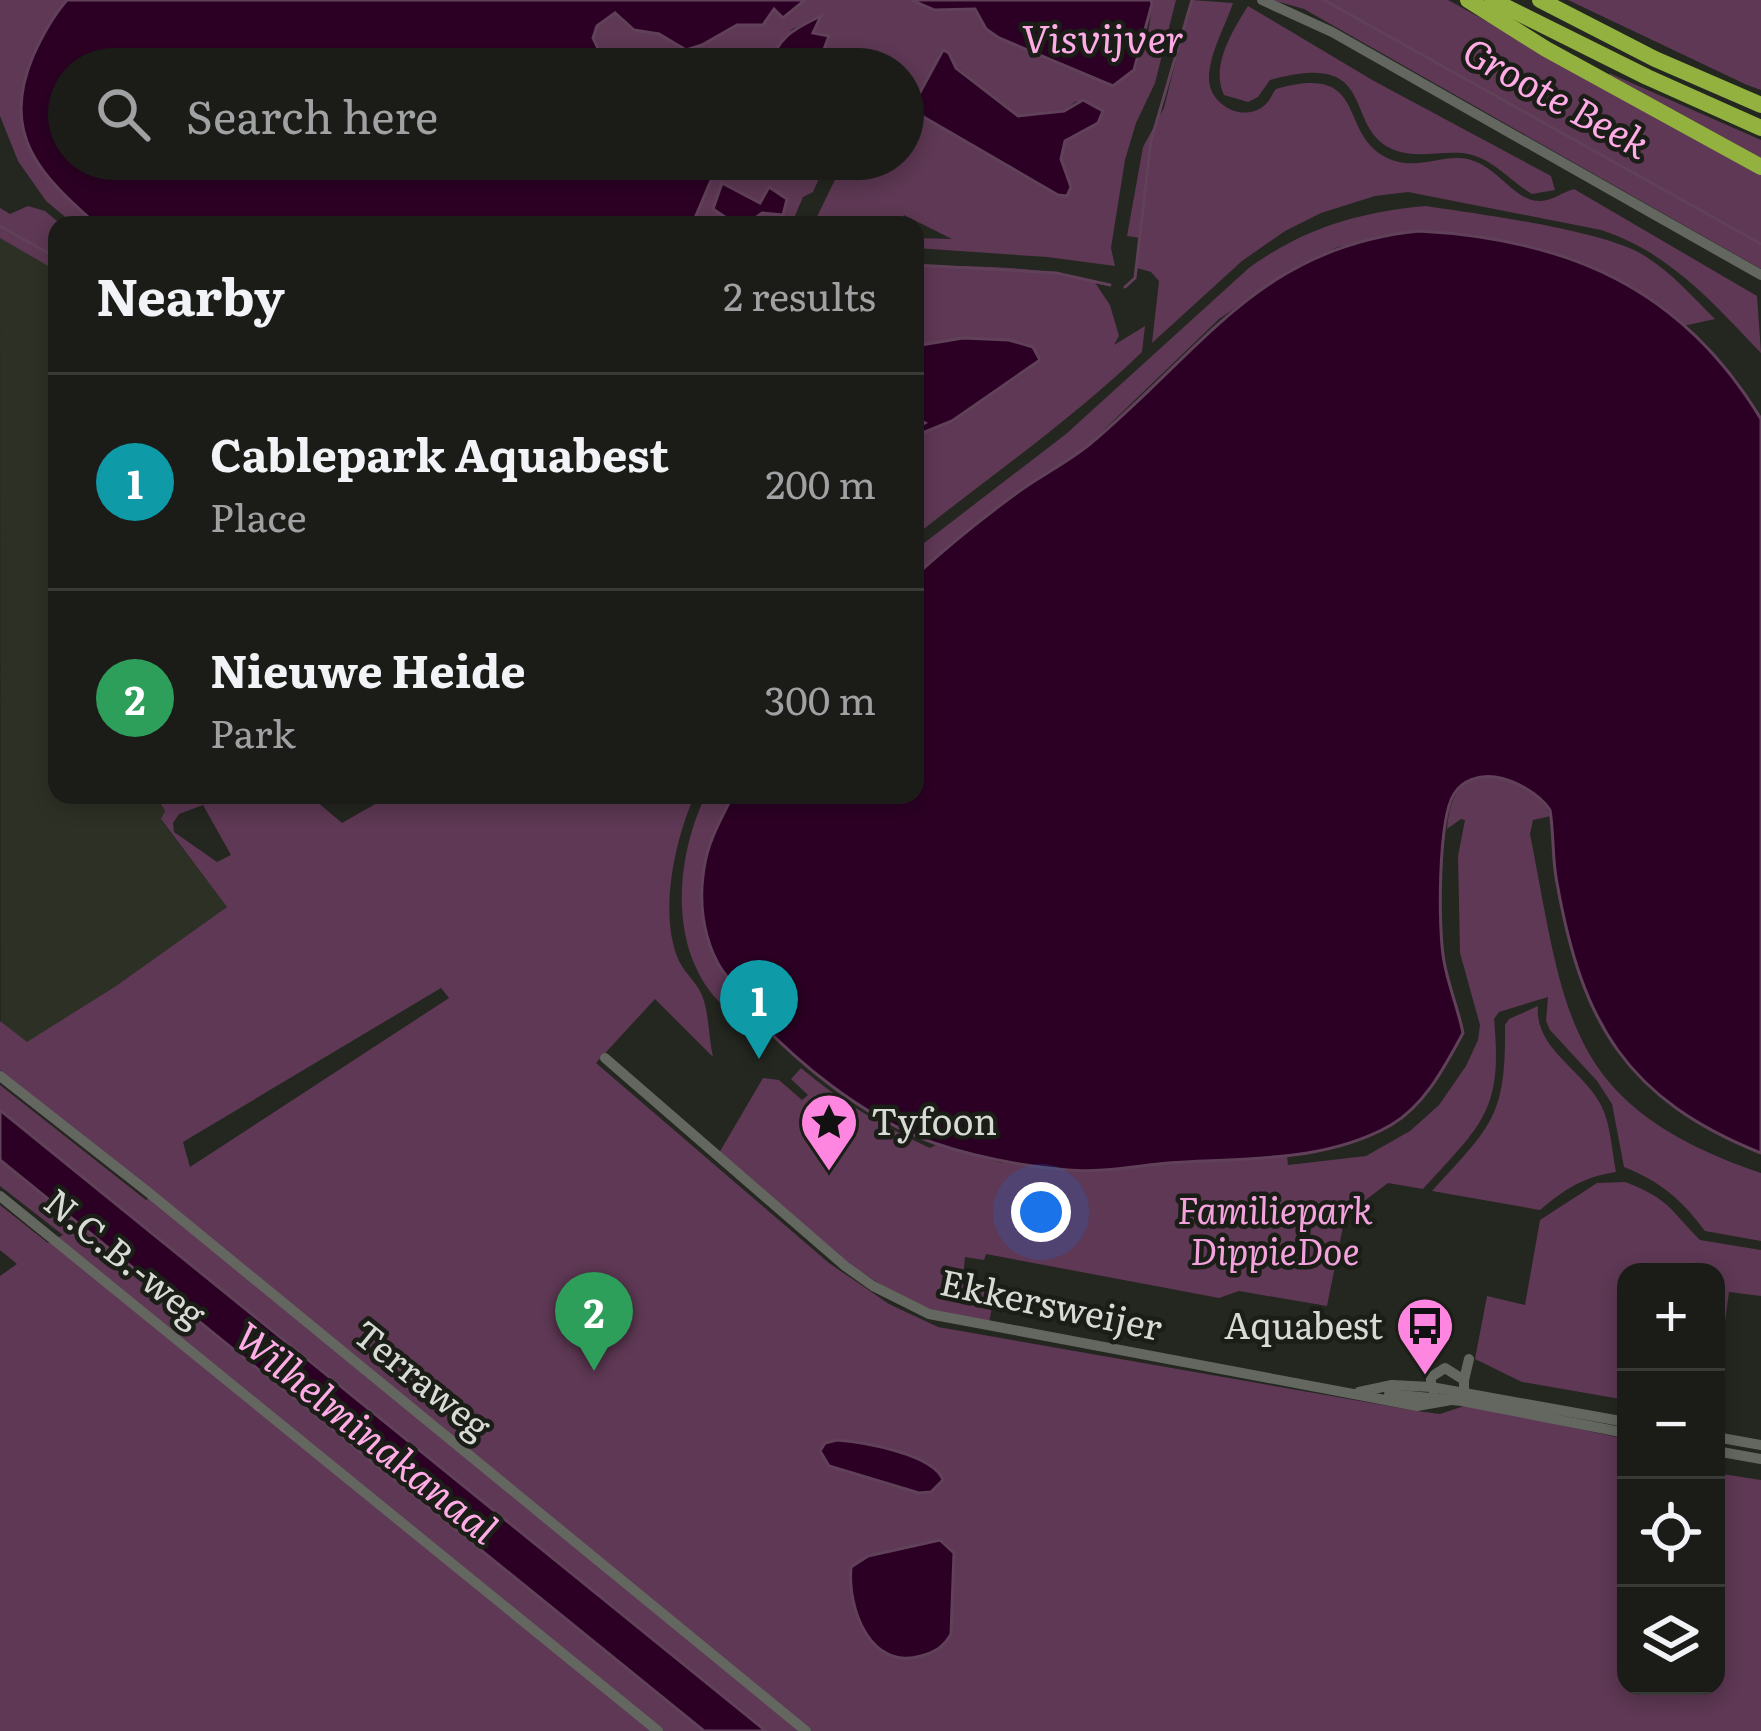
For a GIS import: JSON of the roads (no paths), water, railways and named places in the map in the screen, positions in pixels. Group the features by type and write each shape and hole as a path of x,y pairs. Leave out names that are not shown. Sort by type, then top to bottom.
{"highway":[{"path":"1468,0 1546,49 1761,167"},
{"path":"1492,0 1761,128"},
{"path":"1540,0 1655,59 1761,105"}],"street":[{"path":"1262,0 1332,32 1761,275"},
{"name":"Ekkersweijer","path":"605,1058 826,1252 873,1286 929,1314 1418,1406 1445,1399 1617,1430"},
{"name":"Terraweg","path":"0,1076 806,1731"},
{"name":"N.C.B.-weg","path":"0,1196 658,1731"},
{"path":"1464,1387 1469,1359"},
{"name":"Ekkersweijer","path":"1431,1387 1431,1377 1445,1368 1464,1387"},
{"name":"Ekkersweijer","path":"1356,1394 1392,1384 1464,1387 1617,1421"},
{"path":"1431,1387 1445,1399"},
{"path":"1725,1439 1761,1445"},
{"path":"1725,1453 1761,1459"}],"water":[{"path":"67,0 805,0 783,18 774,9 763,25 737,25 692,48 634,30 615,13 597,26 593,38 598,48 48,48 48,176 31,151 21,109 33,56"},
{"name":"Visvijver","path":"911,0 1151,0 1152,4 1134,70 1113,86 999,38 986,29 975,9 934,10"},
{"path":"821,16 813,33 829,36 824,48 777,48 787,36"},
{"path":"943,50 956,68 1018,116 1064,111 1083,100 1103,111 1098,123 1065,141 1061,159 1071,187 1067,196 924,117 924,85"},
{"path":"51,180 711,180 696,216 87,216"},
{"path":"722,183 760,203 769,187 787,199 783,215 724,216 713,209"},
{"path":"1419,231 1524,245 1572,259 1657,304 1695,335 1761,419 1761,1153 1676,1108 1618,1050 1580,977 1567,933 1555,874 1550,810 1526,788 1489,777 1467,782 1454,794 1442,850 1442,946 1463,1033 1424,1096 1391,1125 1311,1152 1080,1171 984,1157 907,1132 855,1103 807,1066 744,1005 749,997 722,970 707,935 702,897 706,858 729,804 924,804 924,568 1007,500 1090,444 1236,309 1316,258 1364,241"},
{"path":"963,338 1009,340 1033,347 1040,360 952,421 924,432 924,344"},
{"name":"Wilhelminakanaal","path":"0,1110 766,1731 704,1731 0,1160"},
{"path":"837,1440 912,1456 943,1480 931,1492 919,1493 829,1466 820,1451 825,1443"},
{"path":"940,1540 954,1553 951,1634 942,1646 926,1654 903,1658 888,1654 875,1645 858,1617 851,1567 868,1556"}],"waterway":[{"name":"Groote Beek","path":"1125,287 1135,278 1151,141 1192,0"},
{"name":"Groote Beek","path":"1324,0 1761,244"},
{"name":"Groote Beek","path":"0,226 48,253"},
{"name":"Groote Beek","path":"924,266 1056,273 1110,285"}],"place":[{"name":"Cablepark Aquabest","path":"759,1059"},
{"name":"Tyfoon","path":"829,1173"},
{"name":"Nieuwe Heide","path":"594,1371"},
{"name":"Aquabest","path":"1425,1377"}],"park label":[{"name":"Familiepark DippieDoe","path":"1275,1232"}]}
